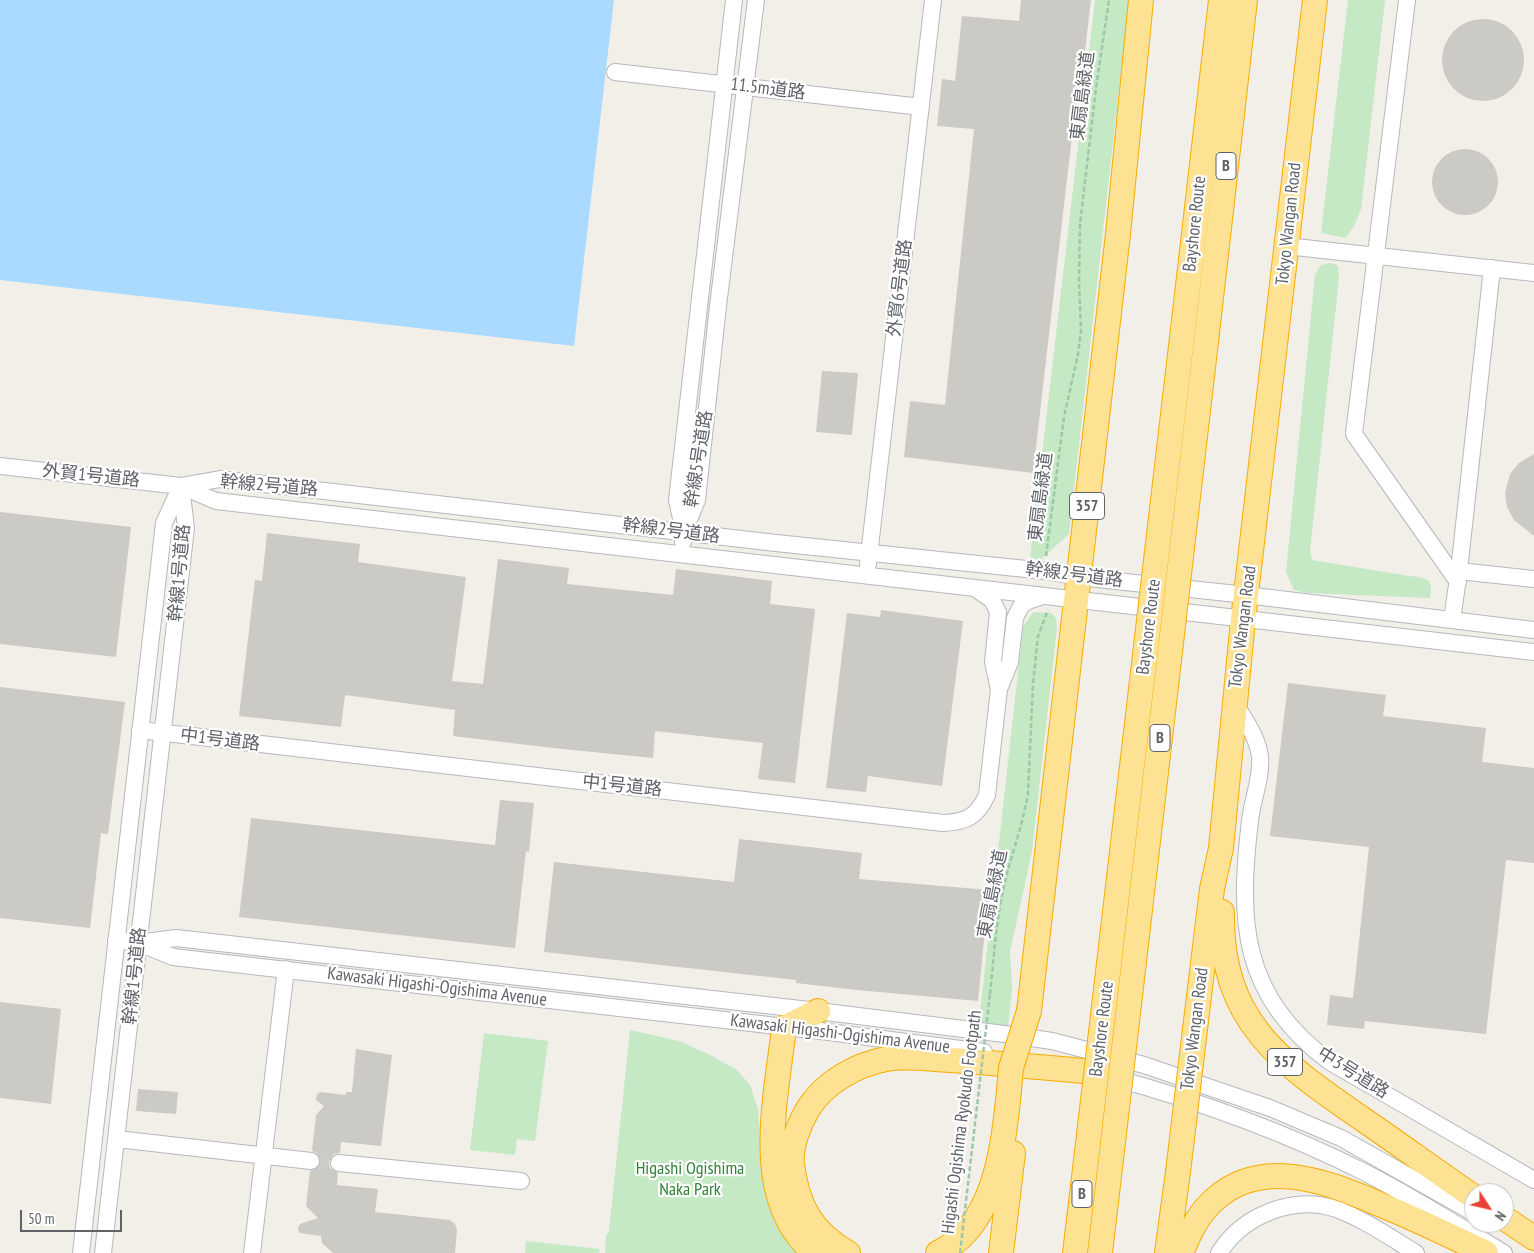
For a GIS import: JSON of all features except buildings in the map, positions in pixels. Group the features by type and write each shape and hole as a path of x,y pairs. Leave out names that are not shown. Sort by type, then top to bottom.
{"highway":[{"name":"357","path":"1001,1253 1014,1100 1029,1011 1118,234 1141,0"},
{"name":"Bayshore Route","path":"1075,1253 1221,0"},
{"name":"Bayshore Route","path":"1100,1253 1245,0"},
{"name":"Tokyo Wangan Road","path":"1167,1253 1212,889 1221,848 1243,620 1315,0"},
{"name":"357","path":"1221,848 1223,889 1222,942 1226,967 1241,1005 1256,1029 1272,1049 1294,1069 1464,1190"},
{"path":"815,1253 796,1235 786,1217 774,1179 773,1126 784,1028 818,1011"},
{"path":"848,1253 831,1242 812,1223 796,1190 792,1158 798,1130 804,1116 821,1092 831,1083 869,1064 886,1059 900,1058 1083,1071"},
{"path":"938,1253 956,1241 969,1229 980,1212 994,1179 1014,1100"},
{"path":"1182,1253 1197,1220 1214,1200 1230,1188 1246,1181 1276,1176 1305,1178 1351,1192 1419,1220 1486,1253"},
{"path":"1514,1225 1534,1238"}],"street":[{"name":"幹線5号道路","path":"684,532 677,500 734,0"},
{"name":"幹線5号道路","path":"684,532 697,500 756,0"},
{"name":"外貿6号道路","path":"867,576 934,0"},
{"path":"1407,0 1354,434 1458,576"},
{"name":"11.5m道路","path":"614,72 921,106"},
{"path":"1286,246 1534,273"},
{"path":"1452,620 1492,268"},
{"name":"外貿1号道路","path":"0,466 181,486"},
{"name":"幹線2号道路","path":"181,486 220,479 870,553 1045,571 1079,577 1534,630"},
{"name":"幹線2号道路","path":"181,486 216,501 1534,652"},
{"name":"幹線1号道路","path":"81,1253 164,523 181,486"},
{"name":"幹線1号道路","path":"103,1253 186,528 181,486"},
{"path":"682,554 684,532"},
{"path":"1458,576 1534,579"},
{"name":"中1号道路","path":"976,589 992,600 998,612 993,662 999,689"},
{"name":"中1号道路","path":"140,730 162,734 956,822 978,811 987,794 999,689 1010,662 1017,612 1028,601 1046,597"},
{"name":"中3号道路","path":"1234,702 1257,744 1260,759 1245,862 1244,910 1251,951 1261,980 1271,999 1293,1029 1330,1062 1534,1180"},
{"name":"Kawasaki Higashi-Ogishima Avenue","path":"139,943 176,938 818,1011 1042,1040 1144,1065 1252,1101 1329,1133 1464,1207"},
{"name":"Kawasaki Higashi-Ogishima Avenue","path":"116,940 139,943 174,957 956,1048 1083,1071 1176,1096 1284,1135 1396,1188 1504,1253"},
{"path":"252,1253 286,969"},
{"path":"117,1140 311,1161"},
{"path":"339,1163 521,1181"},
{"path":"1220,1253 1238,1230 1256,1218 1282,1208 1307,1205 1324,1206 1344,1212 1416,1253"},
{"path":"1512,1233 1534,1244"}],"path":[{"name":"東扇島緑道","path":"1045,571 1064,417 1078,354 1081,331 1079,282 1080,224 1096,88 1109,0"},
{"name":"東扇島緑道","path":"990,994 999,910 1028,793 1033,684 1038,636 1046,597"},
{"name":"Higashi Ogishima Ryokudo Footpath","path":"960,1253 990,994"}],"green space":[{"path":"1095,0 1129,0 1069,534 1040,560 1030,558"},
{"path":"1348,0 1385,0 1361,209 1355,224 1346,238 1321,233"},
{"path":"1331,263 1338,266 1339,278 1310,551 1312,560 1420,577 1429,581 1431,587 1430,598 1307,593 1294,590 1286,572 1315,275 1321,265"},
{"path":"1033,612 1051,613 1056,618 1057,628 1032,851 1010,952 1012,990 1008,1026 979,1022 1023,627"},
{"name":"Higashi Ogishima Naka Park","path":"630,1030 679,1041 710,1055 737,1070 750,1085 758,1109 764,1183 802,1253 605,1253 606,1236 609,1231"},
{"path":"484,1033 548,1041 535,1141 517,1139 515,1155 470,1150"},
{"path":"526,1241 600,1249 599,1253 525,1253"}],"water":[{"path":"0,0 614,0 574,346 0,280"}],"tunnel":[{"path":"311,1161 339,1163"}]}
